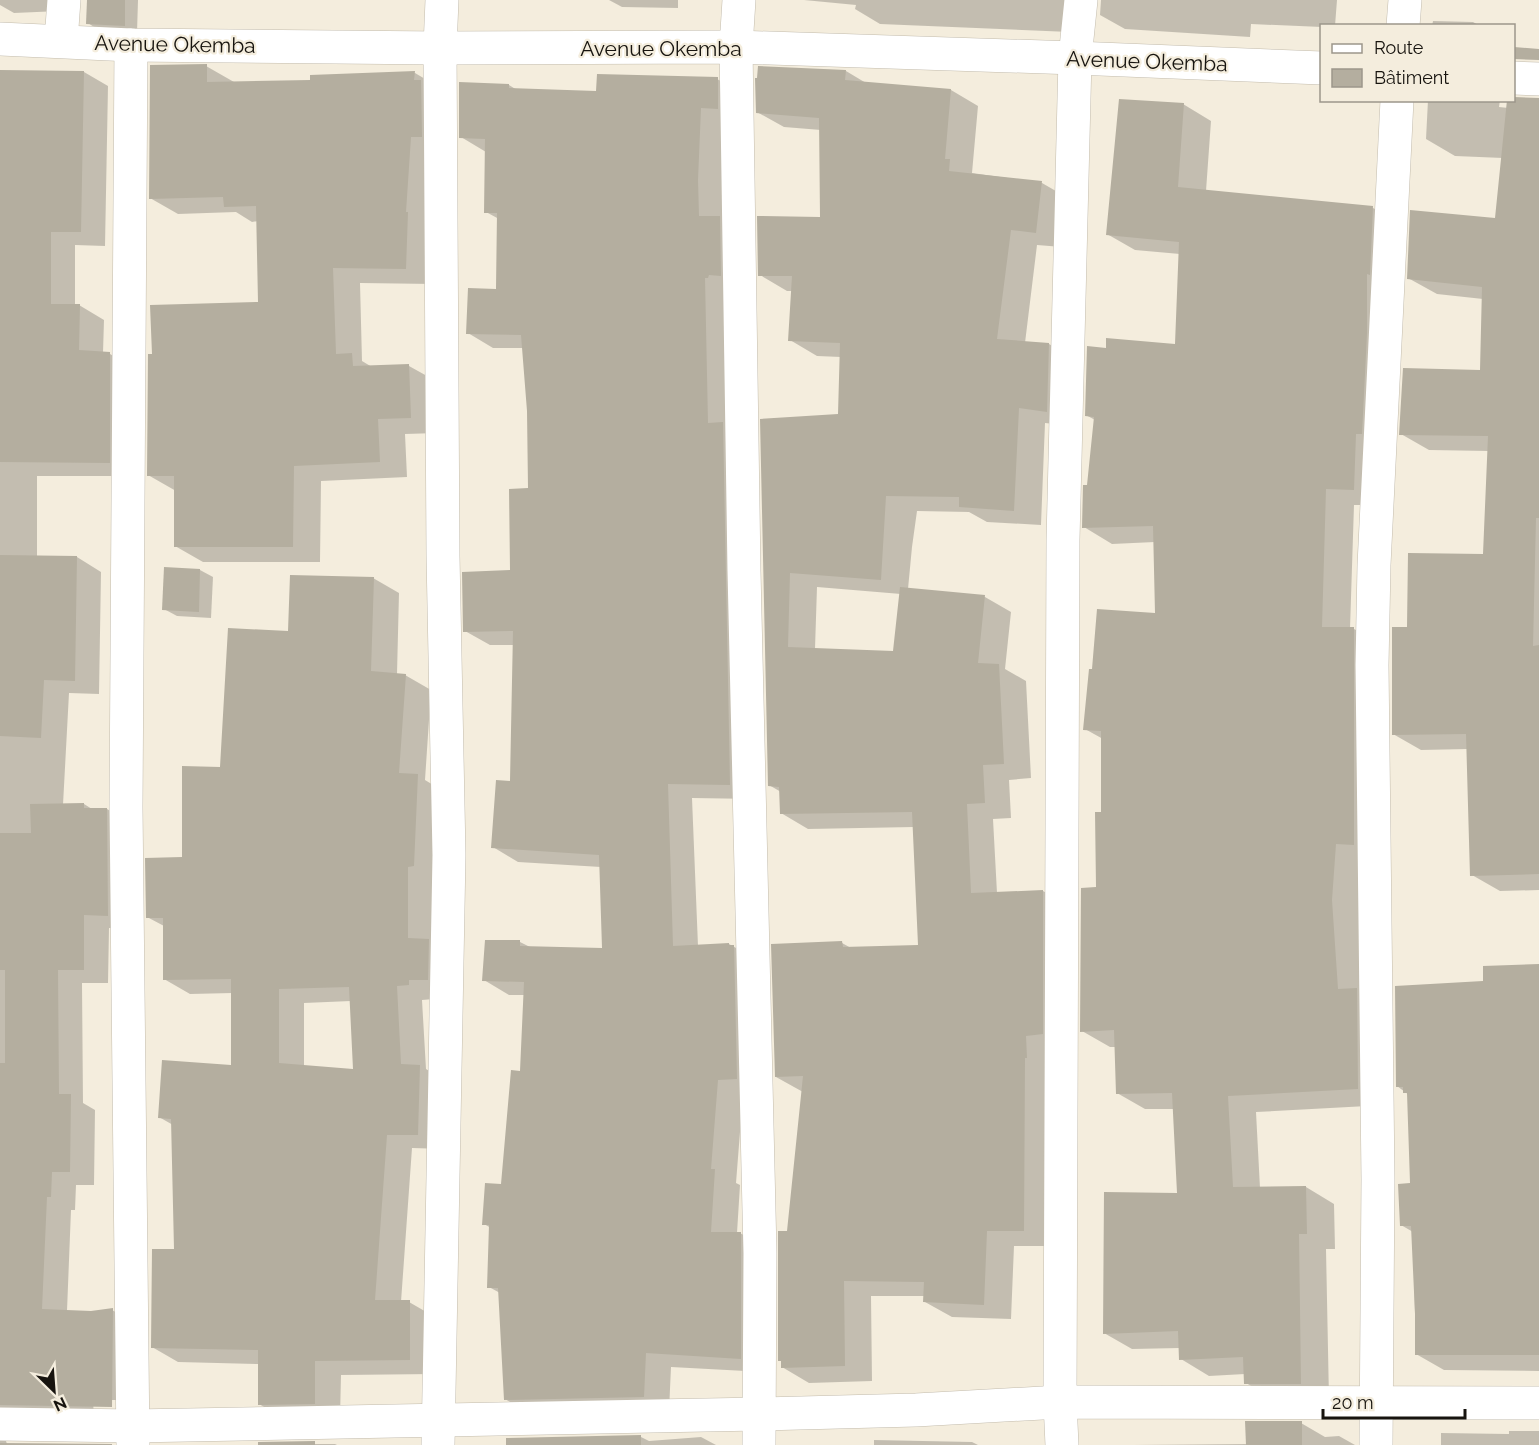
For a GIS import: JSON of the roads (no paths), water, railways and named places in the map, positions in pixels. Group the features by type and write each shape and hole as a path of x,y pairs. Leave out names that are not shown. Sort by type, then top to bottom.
{"street":[{"path":"61,41 64,0"},
{"path":"438,1432 449,855 443,544 440,48 442,0"},
{"path":"739,0 736,47 744,571 760,1253 759,1429"},
{"path":"1062,1445 1060,1402 1063,540 1075,58 1081,0"},
{"path":"1403,24 1405,0"},
{"name":"Avenue Okemba","path":"0,39 131,45 440,48 736,47 1320,68"},
{"path":"131,45 126,807 133,1436"},
{"path":"1515,78 1539,80"},
{"path":"1376,1445 1378,1179 1372,665 1374,565 1397,102"},
{"path":"0,1424 133,1436 759,1429 916,1410 1060,1402 1539,1403"}]}
